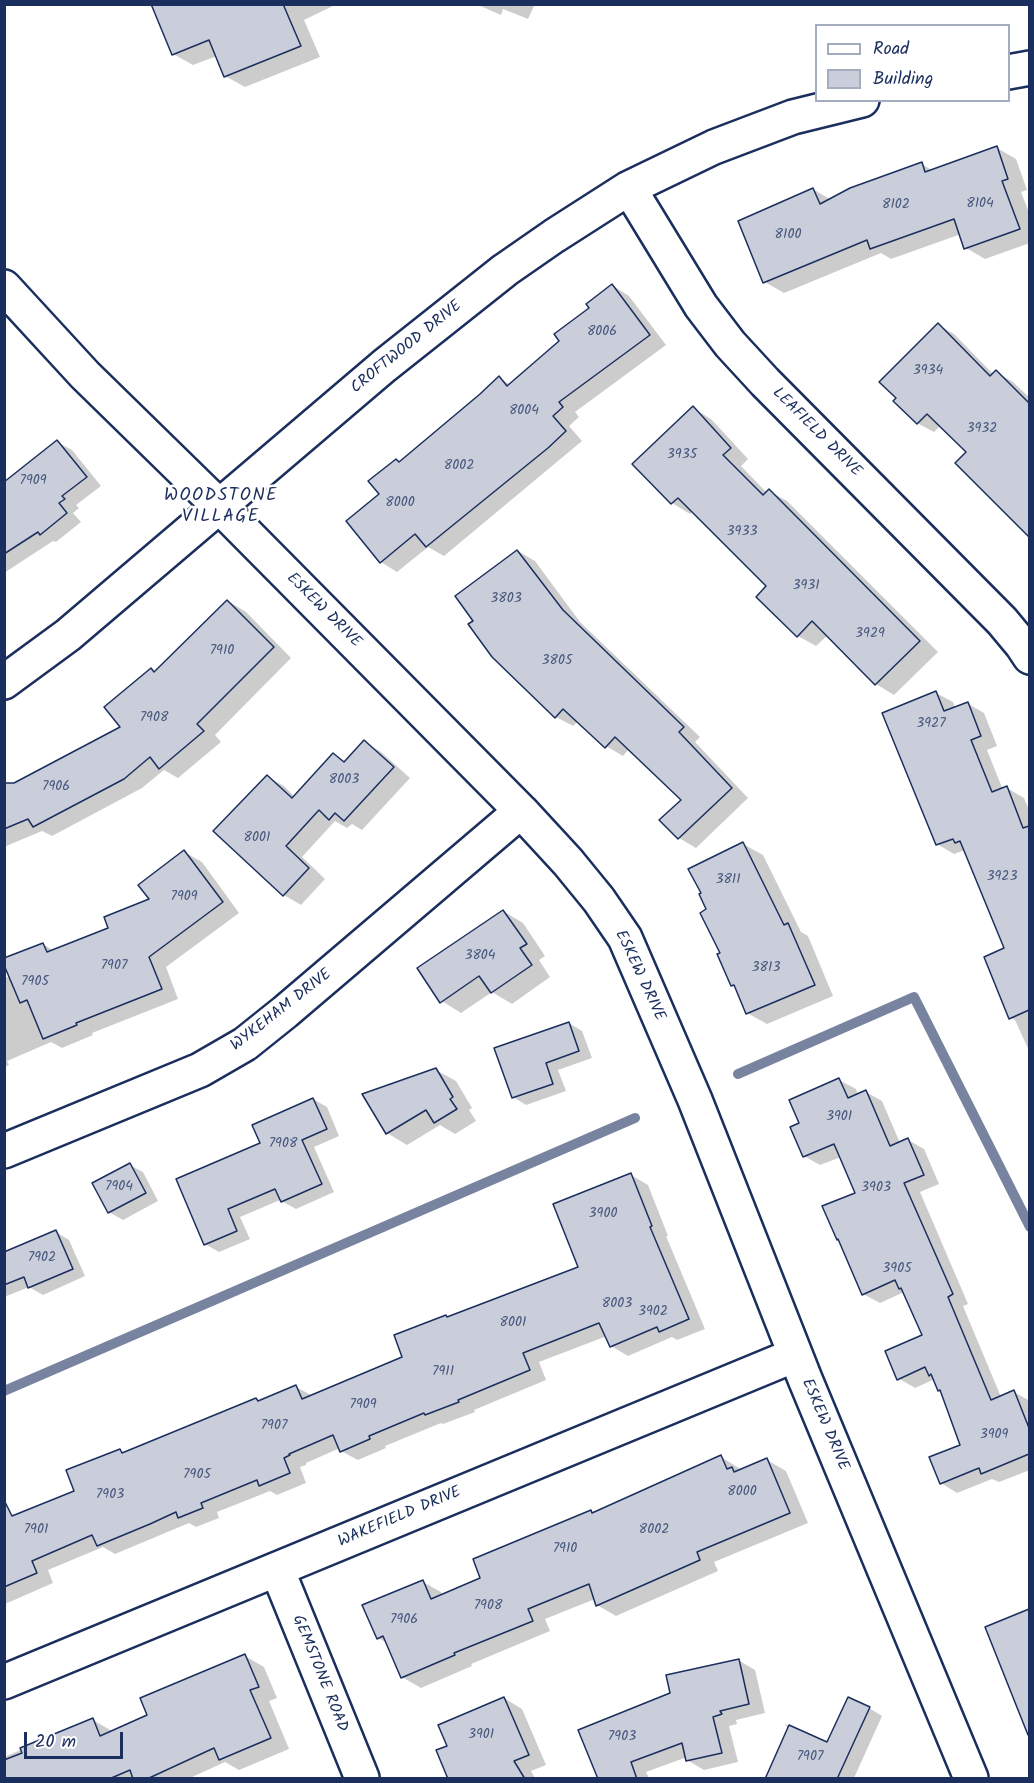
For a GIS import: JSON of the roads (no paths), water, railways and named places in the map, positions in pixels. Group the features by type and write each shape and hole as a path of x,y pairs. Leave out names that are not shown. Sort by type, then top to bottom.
{"street":[{"path":"1010,72 1029,68"},
{"name":"CROFTWOOD DRIVE","path":"4,682 68,635 384,366 505,270 628,188 714,147 793,117 854,102"},
{"name":"LEAFIELD DRIVE","path":"628,188 701,306 730,344 1002,621 1029,657"},
{"name":"ESKEW DRIVE","path":"4,287 71,361 219,506 521,811 599,900 625,938 695,1100 795,1354 970,1779"},
{"name":"WYKEHAM DRIVE","path":"4,1151 200,1070 245,1044 521,811"},
{"name":"WAKEFIELD DRIVE","path":"4,1682 795,1354"},
{"name":"GEMSTONE ROAD","path":"277,1569 362,1779"}],"waterway":[{"path":"738,1074 914,997 1030,1227"},
{"path":"4,1391 635,1118"}],"district":[{"name":"WOODSTONE VILLAGE","path":"221,507"}]}
